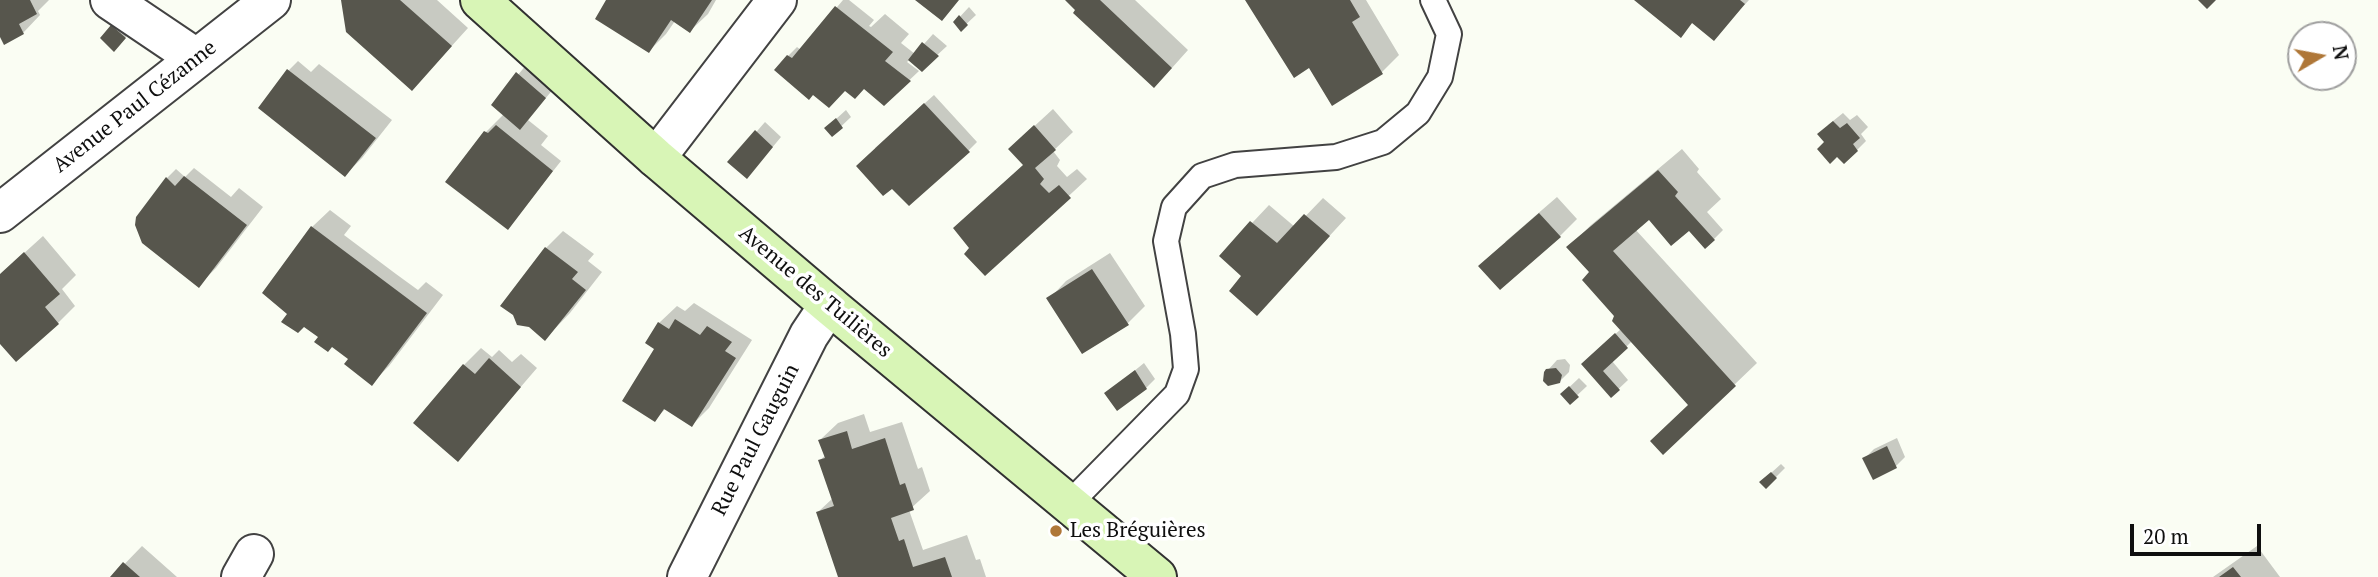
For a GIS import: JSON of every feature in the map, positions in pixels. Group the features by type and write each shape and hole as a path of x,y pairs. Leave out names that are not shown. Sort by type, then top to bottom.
{"street":[{"path":"110,0 197,58"},
{"name":"Avenue Paul Cézanne","path":"0,213 271,0"},
{"name":"Avenue des Tuilières","path":"480,0 656,158 1157,577"},
{"path":"656,158 777,0"},
{"name":"Rue Paul Gauguin","path":"699,570 809,335 829,305"}],"lane":[{"path":"1069,504 1177,394 1186,369 1183,334 1167,241 1174,206 1202,176 1235,165 1336,157 1384,142 1418,113 1440,76 1449,34 1433,0"}],"building":[{"path":"0,0 30,0 37,14 19,24 24,34 4,45 0,37"},
{"path":"341,0 400,0 452,46 412,91 346,32"},
{"path":"606,0 712,0 690,33 671,20 649,53 595,19"},
{"path":"915,0 959,0 942,21"},
{"path":"1065,0 1100,0 1172,68 1154,88 1073,13 1075,10"},
{"path":"1245,0 1350,0 1360,17 1352,22 1383,74 1332,106 1309,68 1294,78"},
{"path":"1634,0 1740,0 1745,4 1714,41 1692,23 1681,38"},
{"path":"2198,0 2216,0 2207,9"},
{"path":"835,6 893,52 885,61 911,81 884,106 864,89 855,99 845,91 829,108 813,95 809,100 774,70 787,55 792,58"},
{"path":"959,15 968,25 961,32 953,22"},
{"path":"111,25 126,38 114,52 100,38"},
{"path":"922,42 939,56 922,72 908,60"},
{"path":"287,69 376,138 345,177 258,108"},
{"path":"516,72 546,98 520,130 491,105"},
{"path":"924,103 970,152 909,206 892,189 883,196 856,166"},
{"path":"836,118 843,128 832,137 824,128"},
{"path":"1833,121 1840,128 1847,123 1860,138 1853,144 1858,151 1844,164 1837,157 1830,164 1817,149 1824,142 1817,134"},
{"path":"496,125 553,171 508,230 445,182 484,131 488,133"},
{"path":"1034,125 1056,150 1035,168 1044,179 1040,184 1049,193 1059,185 1071,198 985,276 964,254 969,248 953,228 1023,165 1008,149"},
{"path":"755,130 773,147 747,179 727,162"},
{"path":"1658,170 1678,192 1675,196 1715,240 1705,249 1689,231 1671,246 1649,220 1613,251 1736,386 1663,455 1650,441 1688,405 1612,321 1614,316 1582,280 1589,272 1566,247"},
{"path":"184,176 247,225 199,288 142,243 135,225 136,217 166,177 175,186"},
{"path":"1539,213 1561,237 1500,290 1478,266"},
{"path":"1304,214 1330,236 1257,316 1229,291 1241,276 1219,256 1250,221 1277,243"},
{"path":"311,226 427,313 372,386 344,364 348,359 332,347 328,352 314,342 318,337 304,327 298,333 281,322 287,314 262,293"},
{"path":"545,247 578,272 572,279 586,290 545,341 529,327 517,325 513,315 500,306"},
{"path":"24,252 60,294 45,307 59,324 16,362 0,344 0,274"},
{"path":"1092,269 1129,325 1082,354 1046,298"},
{"path":"675,319 700,335 707,326 732,342 725,351 736,358 692,427 664,409 655,422 622,401 654,349 645,343 658,322 669,329"},
{"path":"1615,333 1628,348 1603,371 1620,390 1611,398 1581,364"},
{"path":"489,358 521,387 458,462 413,423 463,364 475,374"},
{"path":"1556,368 1562,375 1560,383 1548,386 1543,381 1544,372 1546,369"},
{"path":"1135,370 1147,389 1117,411 1104,393"},
{"path":"1569,386 1579,397 1570,405 1560,394"},
{"path":"847,431 852,449 885,438 900,485 905,483 914,510 891,518 899,541 904,539 913,567 945,557 952,577 838,577 816,512 834,506 818,460 825,458 818,440"},
{"path":"1887,446 1897,468 1873,480 1862,458"},
{"path":"1771,472 1777,478 1766,489 1759,482"},
{"path":"123,562 140,577 110,577"},
{"path":"2233,567 2241,577 2219,577"}],"place":[{"name":"Les Bréguières","path":"1056,531"}]}
